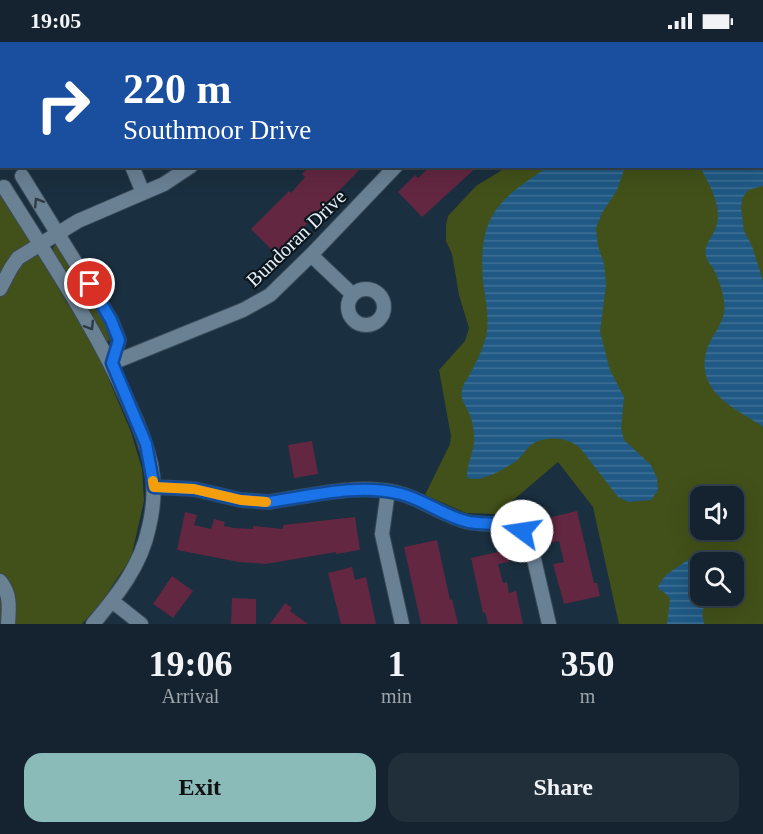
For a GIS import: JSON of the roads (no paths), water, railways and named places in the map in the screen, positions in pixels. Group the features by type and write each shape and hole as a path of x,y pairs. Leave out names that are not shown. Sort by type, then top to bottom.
{"street":[{"path":"133,168 143,193"},
{"path":"0,289 14,263 58,233 78,221 164,184 188,168"},
{"name":"Bundoran Drive","path":"112,363 259,302 278,288 394,168"},
{"path":"93,624 125,584 140,557 150,526 154,487 146,444 112,363 2,186 24,171 58,233 111,320 119,340 112,363"},
{"path":"311,255 352,294"},
{"path":"154,487 194,489 256,502 357,489 388,491 403,494 469,522 516,527 528,538 531,546 549,624"},
{"path":"388,491 382,534 402,624"},
{"path":"0,581 9,600 8,624"},
{"path":"112,600 141,624"}],"water":[{"path":"546,168 625,168 617,190 602,213 596,228 606,285 600,332 610,370 624,397 621,428 624,440 651,465 657,478 658,490 651,500 628,502 618,497 580,448 569,441 556,439 543,440 531,445 515,462 492,475 479,479 467,478 474,434 471,417 463,401 462,393 464,384 483,348 487,331 482,259 484,241 494,212 530,179"},
{"path":"701,168 763,168 763,186 748,190 742,199 741,208 744,231 752,246 763,281 763,427 720,397 706,377 707,349 724,312 720,284 705,252 718,219 711,188"},
{"path":"690,559 690,606 706,606 702,612 704,624 667,624 670,599 658,586 666,575"}]}
